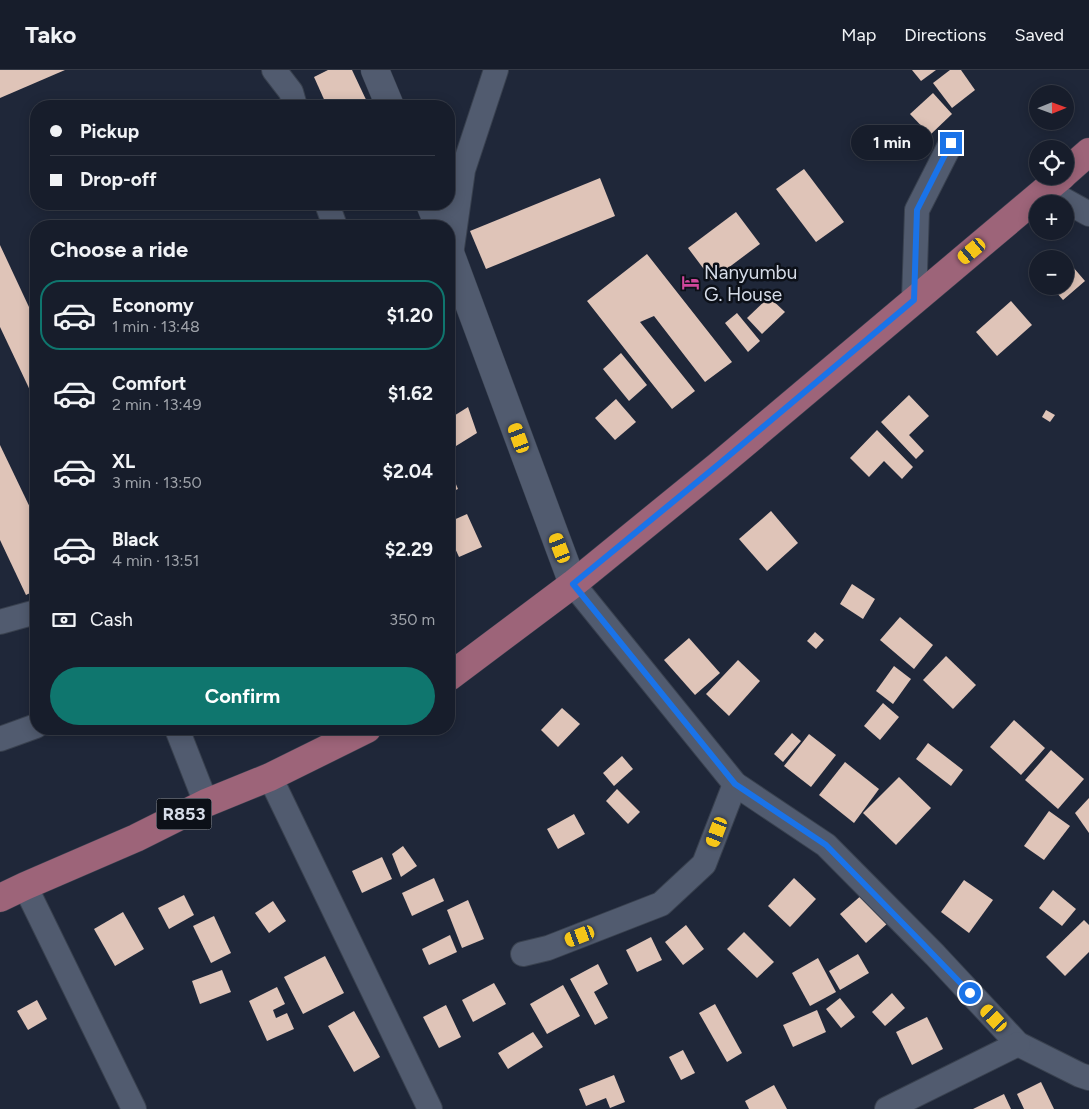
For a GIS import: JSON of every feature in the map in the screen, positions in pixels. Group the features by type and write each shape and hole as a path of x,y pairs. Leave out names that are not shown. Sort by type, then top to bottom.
{"main road":[{"path":"1074,165 1089,152"},
{"path":"455,672 573,584 727,458 1051,185"},
{"name":"R853","path":"0,898 136,838 206,803 270,777 355,735"}],"street":[{"path":"274,70 291,92 294,100"},
{"path":"375,70 388,100"},
{"path":"455,221 463,170 496,70"},
{"path":"914,300 917,210 951,143"},
{"path":"1062,185 1089,214"},
{"path":"455,266 573,584 735,784 826,845 928,948 1018,1044 1089,1078"},
{"path":"0,622 30,614"},
{"path":"0,740 30,728"},
{"path":"179,735 206,803"},
{"path":"270,777 430,1109"},
{"path":"522,954 548,948 661,904 704,864 735,784"},
{"path":"25,886 134,1109"},
{"path":"887,1109 1018,1044"}],"building":[{"path":"0,70 65,70 0,98"},
{"path":"328,70 352,70 366,100 324,100 314,77"},
{"path":"912,70 936,70 921,81"},
{"path":"950,70 961,70 975,90 952,108 933,83"},
{"path":"933,93 952,114 930,135 910,114"},
{"path":"804,169 844,222 816,242 776,189"},
{"path":"600,178 615,216 486,269 470,231"},
{"path":"736,212 760,244 712,280 688,248"},
{"path":"0,245 30,309 30,390 0,327"},
{"path":"647,254 732,362 705,382 654,316 640,322 695,391 672,409 587,301"},
{"path":"1074,268 1085,281 1074,290"},
{"path":"1059,295 1069,295 1063,300"},
{"path":"769,297 785,312 762,334 747,318"},
{"path":"1011,301 1032,325 997,356 976,332"},
{"path":"737,313 760,341 748,352 725,323"},
{"path":"621,353 647,385 629,401 603,369"},
{"path":"909,395 929,416 909,435 924,451 916,459 881,422"},
{"path":"616,399 636,422 615,440 595,418"},
{"path":"468,407 477,433 456,446 455,444 455,415"},
{"path":"1046,410 1055,415 1050,422 1042,417"},
{"path":"877,430 913,467 902,479 884,461 869,477 850,458"},
{"path":"0,445 30,508 30,593 26,595 0,540"},
{"path":"771,511 798,543 767,571 739,539"},
{"path":"467,514 482,547 459,557 455,548 455,519"},
{"path":"852,584 875,599 863,619 840,604"},
{"path":"900,617 933,645 914,669 880,640"},
{"path":"815,632 824,640 816,649 807,641"},
{"path":"689,638 720,673 695,695 664,660"},
{"path":"946,656 976,685 953,709 923,680"},
{"path":"738,660 760,681 729,716 706,694"},
{"path":"894,666 911,679 893,704 876,691"},
{"path":"883,703 899,717 880,740 864,726"},
{"path":"562,708 580,724 558,747 541,730"},
{"path":"1014,720 1045,748 1021,775 990,747"},
{"path":"792,733 801,741 783,762 774,754"},
{"path":"809,734 836,755 811,787 784,766"},
{"path":"928,743 963,770 951,786 916,759"},
{"path":"1051,750 1084,779 1058,809 1025,780"},
{"path":"622,756 633,769 614,786 603,773"},
{"path":"845,762 879,789 854,823 819,795"},
{"path":"899,777 931,808 896,845 863,813"},
{"path":"617,789 640,812 628,824 606,801"},
{"path":"1089,798 1089,833 1075,813"},
{"path":"1049,811 1070,826 1044,860 1024,846"},
{"path":"574,814 585,834 558,849 547,829"},
{"path":"403,846 417,866 401,877 392,854"},
{"path":"382,857 392,879 362,893 352,871"},
{"path":"434,878 444,901 412,916 402,893"},
{"path":"794,878 816,899 790,927 768,906"},
{"path":"964,880 993,900 969,933 941,912"},
{"path":"1053,890 1076,909 1062,926 1039,908"},
{"path":"863,894 889,922 866,943 840,914"},
{"path":"184,895 194,915 169,929 158,908"},
{"path":"468,900 484,939 462,948 447,910"},
{"path":"273,901 286,921 269,933 255,913"},
{"path":"123,912 144,949 115,966 94,929"},
{"path":"214,916 231,953 211,963 193,926"},
{"path":"1084,920 1089,925 1089,952 1065,976 1046,957"},
{"path":"686,925 704,949 683,965 665,942"},
{"path":"744,932 774,962 757,978 727,949"},
{"path":"450,935 457,952 429,965 422,949"},
{"path":"651,937 662,960 637,972 626,950"},
{"path":"858,954 869,973 840,990 829,971"},
{"path":"325,956 344,993 303,1014 284,977"},
{"path":"818,958 836,992 810,1006 792,973"},
{"path":"598,964 608,984 594,992 608,1018 595,1025 570,979"},
{"path":"222,970 231,992 200,1004 192,981"},
{"path":"494,983 506,1004 473,1022 462,1000"},
{"path":"563,985 580,1016 547,1034 530,1004"},
{"path":"277,987 285,1004 273,1010 276,1018 287,1013 294,1029 267,1041 249,1001"},
{"path":"892,993 905,1008 885,1026 872,1012"},
{"path":"840,998 855,1017 841,1028 826,1009"},
{"path":"37,1000 47,1019 28,1030 17,1011"},
{"path":"715,1004 742,1053 727,1062 699,1013"},
{"path":"446,1005 461,1037 439,1048 423,1017"},
{"path":"817,1010 826,1032 793,1047 783,1025"},
{"path":"354,1011 380,1057 354,1072 328,1026"},
{"path":"927,1017 943,1049 912,1065 896,1032"},
{"path":"533,1032 543,1047 508,1069 498,1053"},
{"path":"683,1050 695,1073 681,1080 669,1057"},
{"path":"614,1075 625,1102 610,1108 606,1098 586,1106 579,1089"},
{"path":"1041,1082 1054,1109 1024,1109 1017,1094"},
{"path":"774,1085 787,1109 749,1109 745,1101"},
{"path":"1004,1094 1011,1109 973,1109"}],"place":[{"name":"Nanyumbu G. House","path":"690,283"}],"route":[{"path":"951,143 917,210 914,300 573,584 735,784 826,845 970,993"}]}
